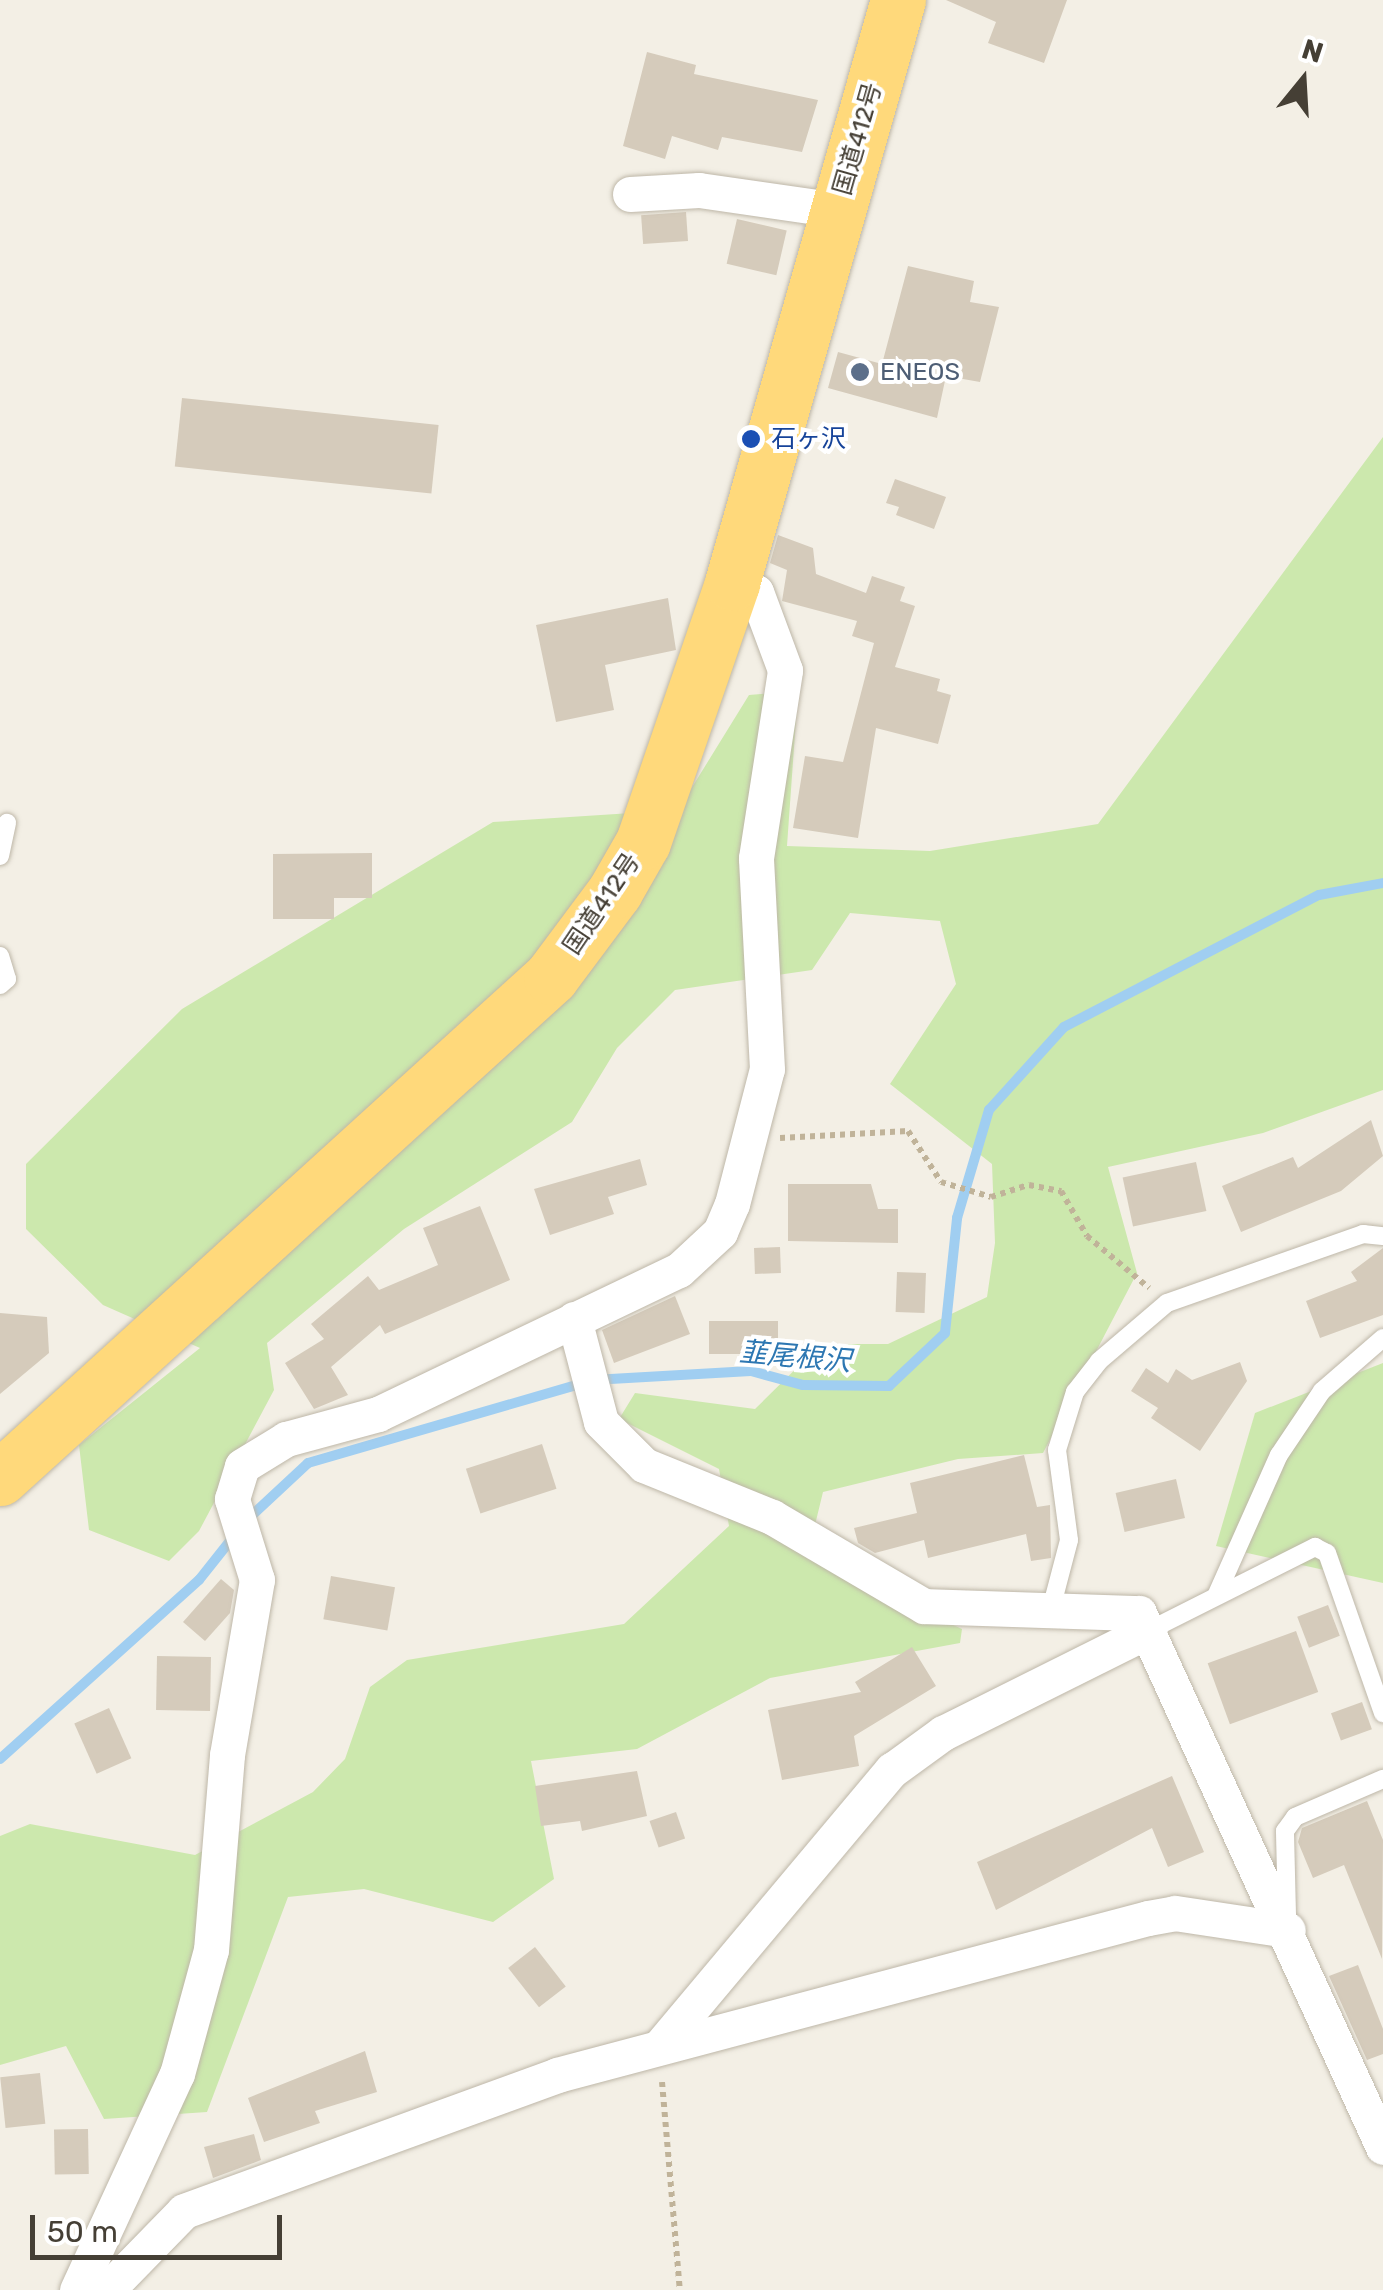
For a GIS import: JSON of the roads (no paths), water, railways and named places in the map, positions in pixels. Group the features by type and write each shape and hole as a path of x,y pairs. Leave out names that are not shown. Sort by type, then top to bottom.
{"highway":[{"name":"国道412号","path":"0,1478 550,976 643,842 732,583 898,0"}],"street":[{"path":"630,194 699,190 837,210"},
{"path":"78,2290 177,2074 211,1950 253,1559 232,1499 242,1466 260,1451 378,1414 574,1319 698,1256 720,1232 766,1069 756,858 785,670 756,592 732,583"},
{"path":"574,1319 595,1405 611,1436 644,1464 772,1517 893,1593 954,1610 1052,1604 1139,1613 1150,1630 1251,1872 1288,1930 1383,2147"},
{"path":"659,2047 901,1762 1150,1630"},
{"path":"107,2290 150,2236 212,2198 659,2047 1148,1918 1175,1914 1288,1930"}],"lane":[{"path":"0,856 7,822"},
{"path":"0,956 7,979 0,985"},
{"path":"1052,1604 1069,1540 1057,1450 1074,1392 1138,1319 1167,1303 1363,1234 1383,1236"},
{"path":"1217,1594 1279,1455 1322,1391 1383,1338"},
{"path":"1150,1630 1315,1548 1327,1553 1383,1713"},
{"path":"1288,1930 1286,1832 1296,1817 1383,1780"}],"waterway":[{"name":"韮尾根沢","path":"248,1519 308,1463 593,1380 751,1371 803,1385 889,1386 945,1333 957,1218 989,1110 1064,1027 1319,895 1383,883"},
{"name":"韮尾根沢","path":"0,1759 199,1580 234,1536"}],"place":[{"name":"ENEOS","path":"860,372"},
{"name":"石ヶ沢","path":"751,439"}]}
